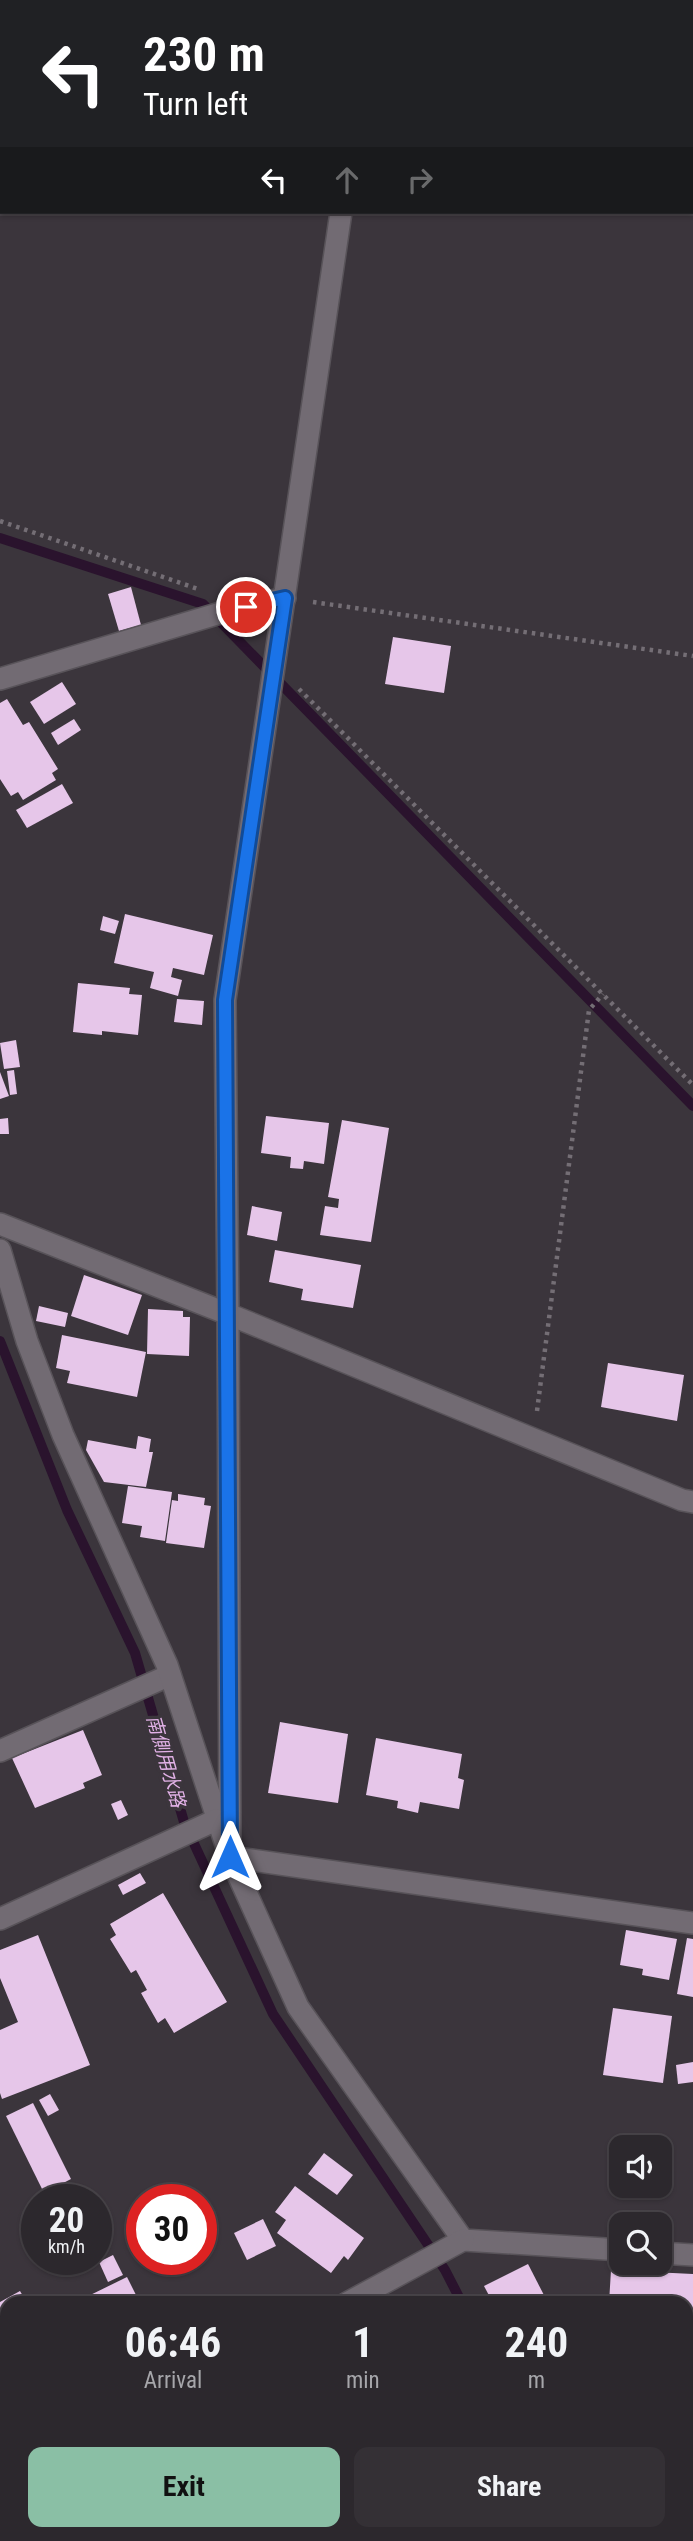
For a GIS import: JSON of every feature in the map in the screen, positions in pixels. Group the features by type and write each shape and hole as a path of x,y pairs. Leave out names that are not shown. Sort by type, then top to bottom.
{"street":[{"path":"230,1857 225,1000 341,214"},
{"path":"0,679 227,611 285,598"},
{"path":"0,1224 228,1314 533,1441 681,1500 693,1502"},
{"path":"0,1250 27,1341 62,1435 165,1678 207,1823 230,1857 298,2007 454,2244"},
{"path":"0,1751 165,1678"},
{"path":"0,1919 207,1823"},
{"path":"230,1857 693,1923"},
{"path":"360,2296 454,2244 609,2250"},
{"path":"672,2254 693,2255"}],"path":[{"path":"0,521 217,595 227,611"},
{"path":"285,598 693,656"},
{"path":"274,664 693,1085"},
{"path":"533,1441 589,1010 603,994"}],"building":[{"path":"131,587 141,625 119,631 108,594"},
{"path":"393,637 451,646 444,693 385,684"},
{"path":"62,682 76,704 44,724 30,702"},
{"path":"7,699 23,725 29,722 58,769 52,773 56,780 23,800 18,792 11,796 0,779 0,703"},
{"path":"74,719 81,730 58,745 51,733"},
{"path":"62,784 73,803 27,828 16,810"},
{"path":"125,914 213,935 204,975 173,968 171,977 182,980 178,996 150,988 154,972 114,963"},
{"path":"103,916 119,921 115,934 100,930"},
{"path":"78,983 130,988 129,994 142,995 138,1035 102,1031 102,1035 73,1032"},
{"path":"177,999 204,1001 202,1025 174,1022"},
{"path":"16,1040 20,1067 4,1069 0,1043"},
{"path":"14,1070 17,1094 10,1095 7,1071"},
{"path":"0,1072 9,1096 0,1099"},
{"path":"266,1116 329,1123 324,1164 304,1161 303,1169 290,1168 291,1157 261,1153"},
{"path":"8,1118 9,1134 0,1134 0,1119"},
{"path":"342,1120 389,1128 371,1242 320,1235 325,1206 338,1208 339,1199 328,1197"},
{"path":"252,1206 282,1212 277,1241 247,1235"},
{"path":"275,1250 361,1265 353,1308 301,1300 303,1289 269,1282"},
{"path":"84,1275 142,1295 128,1335 71,1316"},
{"path":"39,1306 68,1313 65,1327 36,1321"},
{"path":"148,1309 183,1311 183,1317 190,1317 189,1356 147,1354"},
{"path":"62,1335 146,1352 137,1397 67,1383 70,1371 56,1368"},
{"path":"608,1363 684,1375 677,1421 601,1407"},
{"path":"138,1436 151,1439 149,1452 153,1452 146,1487 104,1482 86,1450 88,1440 136,1449"},
{"path":"128,1486 172,1492 165,1541 140,1537 142,1526 122,1523"},
{"path":"178,1494 205,1498 204,1505 211,1506 204,1548 166,1543 172,1500 178,1501"},
{"path":"280,1722 348,1734 338,1803 268,1793"},
{"path":"83,1730 102,1775 83,1783 85,1788 35,1808 12,1758"},
{"path":"376,1738 462,1754 458,1778 464,1780 459,1809 420,1802 418,1813 397,1808 398,1801 366,1795"},
{"path":"121,1800 128,1815 118,1820 111,1804"},
{"path":"140,1873 146,1883 123,1895 118,1885"},
{"path":"163,1893 227,2002 174,2033 165,2018 158,2023 141,1993 147,1990 136,1970 131,1973 110,1939 116,1935 110,1924"},
{"path":"626,1930 677,1939 669,1980 642,1975 643,1969 620,1965"},
{"path":"38,1935 90,2065 2,2099 0,2030 18,2022 0,1978 0,1950"},
{"path":"687,1938 693,1939 693,1997 677,1994"},
{"path":"613,2008 672,2016 663,2083 603,2075"},
{"path":"693,2062 693,2082 678,2084 676,2065"},
{"path":"50,2094 59,2110 48,2116 39,2100"},
{"path":"33,2103 71,2179 61,2184 40,2184 6,2116"},
{"path":"324,2153 353,2175 337,2195 308,2174"},
{"path":"295,2186 364,2238 348,2260 344,2256 331,2273 277,2233 286,2220 275,2212"},
{"path":"263,2219 276,2246 247,2260 234,2233"},
{"path":"112,2256 123,2275 108,2282 105,2275 112,2275"},
{"path":"528,2264 544,2296 489,2296 484,2286"},
{"path":"693,2274 693,2296 609,2296 611,2275"},
{"path":"127,2277 136,2296 88,2296"}],"waterway":[{"path":"0,538 203,604 693,1106"},
{"name":"南側用水路","path":"0,1341 67,1510 135,1653 184,1822 273,2014 445,2270 458,2296"}],"route":[{"path":"230,1857 225,1000 285,598 246,607"}]}
